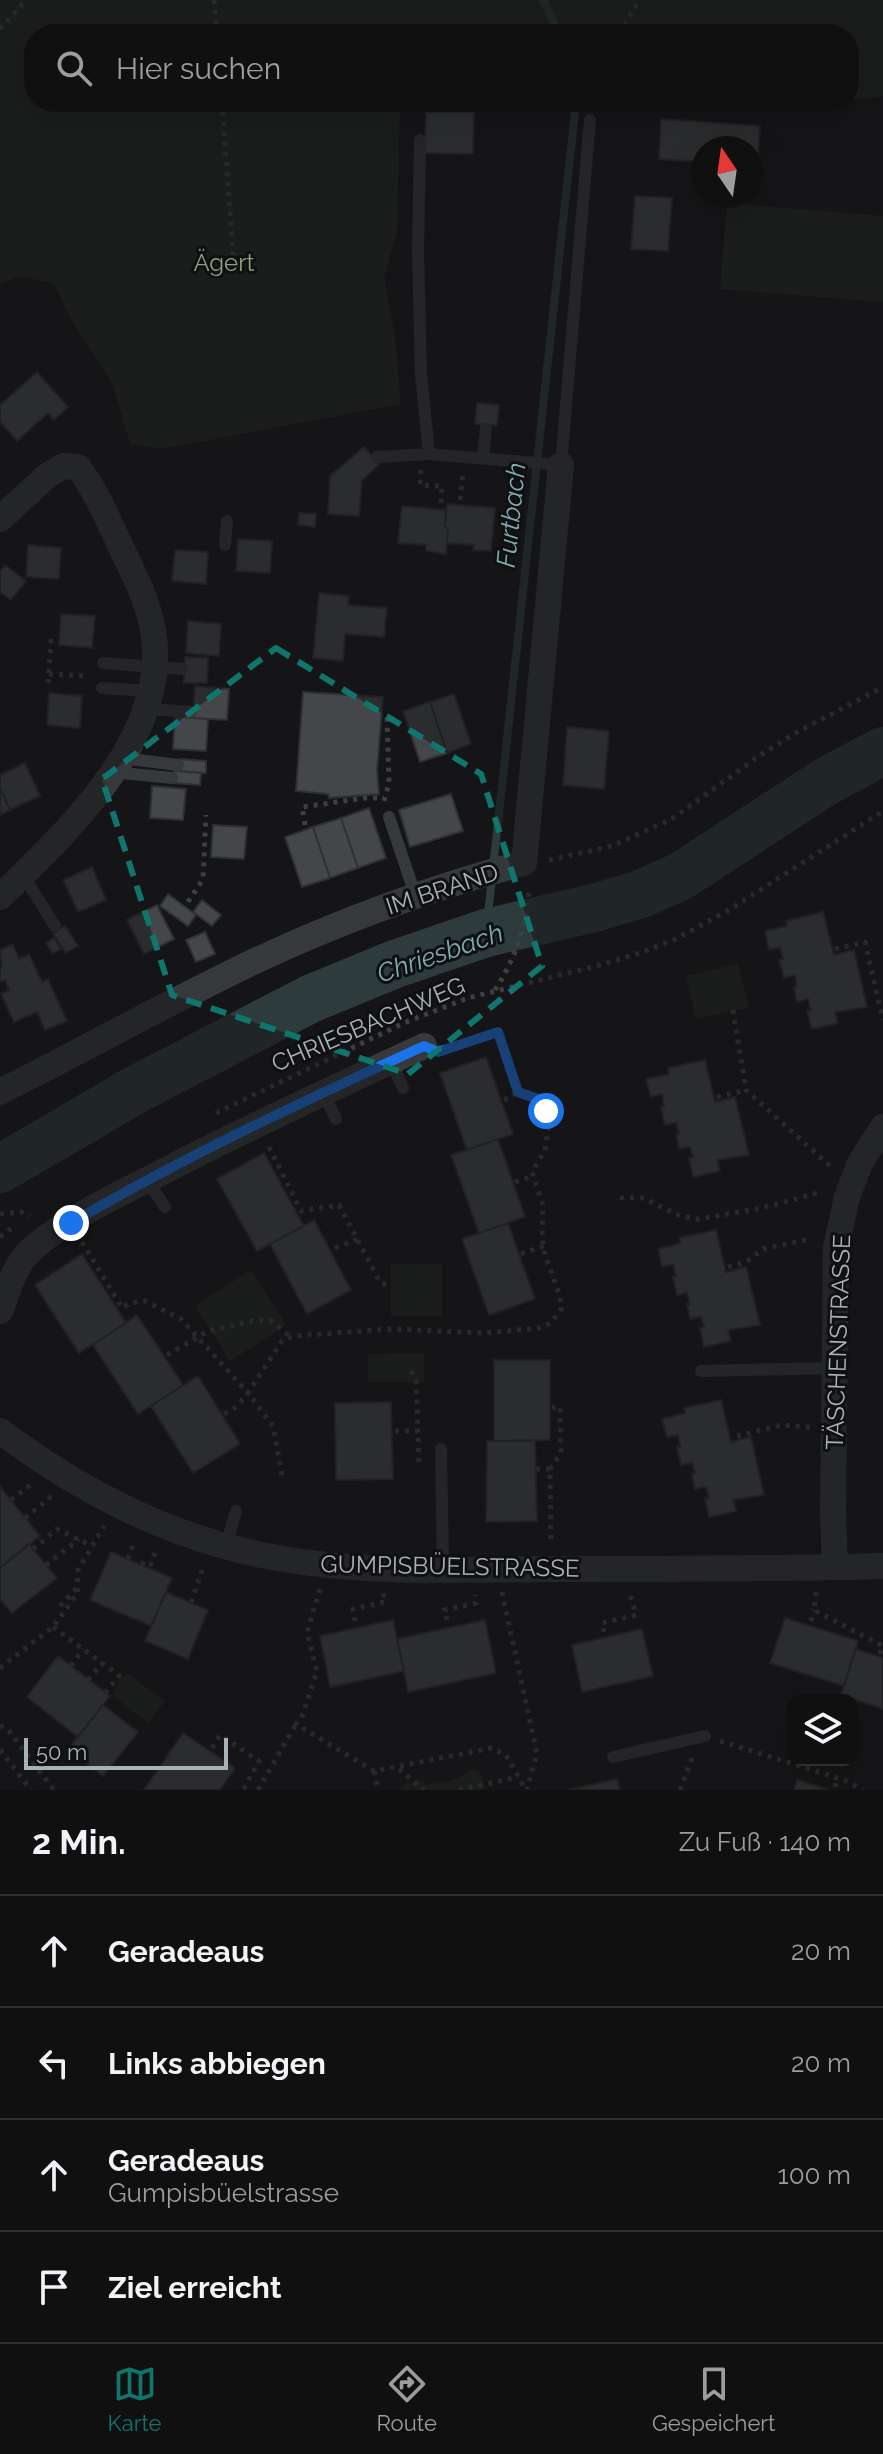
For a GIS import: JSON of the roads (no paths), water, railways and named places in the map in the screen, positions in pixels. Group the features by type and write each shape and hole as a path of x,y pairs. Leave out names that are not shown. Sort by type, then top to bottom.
{"street":[{"name":"IM BRAND","path":"0,1092 255,962 416,897 478,876 521,869 557,465"},
{"path":"0,897 75,823 117,765 150,689 154,648 152,622 140,587 96,495 78,467 64,466 3,509"},
{"path":"0,1311 19,1265 28,1253 71,1223 257,1123 424,1046"},
{"name":"TÄSCHENSTRASSE","path":"826,1574 833,1513 836,1248 847,1197 860,1163 883,1127"},
{"name":"GUMPISBÜELSTRASSE","path":"0,1431 65,1478 216,1553 386,1569 701,1569 826,1574 883,1566"}],"lane":[{"path":"377,457 426,454 557,465 590,120"},
{"path":"420,140 418,252 426,454"},
{"path":"483,458 486,428"},
{"path":"225,545 227,521"},
{"path":"103,663 191,712"},
{"path":"102,688 150,689 182,669"},
{"path":"117,765 178,765"},
{"path":"117,765 172,778"},
{"path":"389,817 416,897"},
{"path":"23,875 55,926"},
{"path":"391,1061 403,1088"},
{"path":"323,1093 336,1119"},
{"path":"147,1180 165,1207"},
{"path":"701,1371 834,1368"},
{"path":"441,1449 443,1568"},
{"path":"216,1553 236,1511"},
{"path":"613,1757 705,1736"}],"waterway":[{"name":"Furtbach","path":"543,0 554,24"},
{"name":"Furtbach","path":"486,933 575,112"},
{"name":"Chriesbach","path":"0,1169 135,1090 310,999 395,964 486,933 594,908 641,894 681,876 825,782 883,751"}],"park label":[{"name":"Ägert","path":"224,262"}]}
